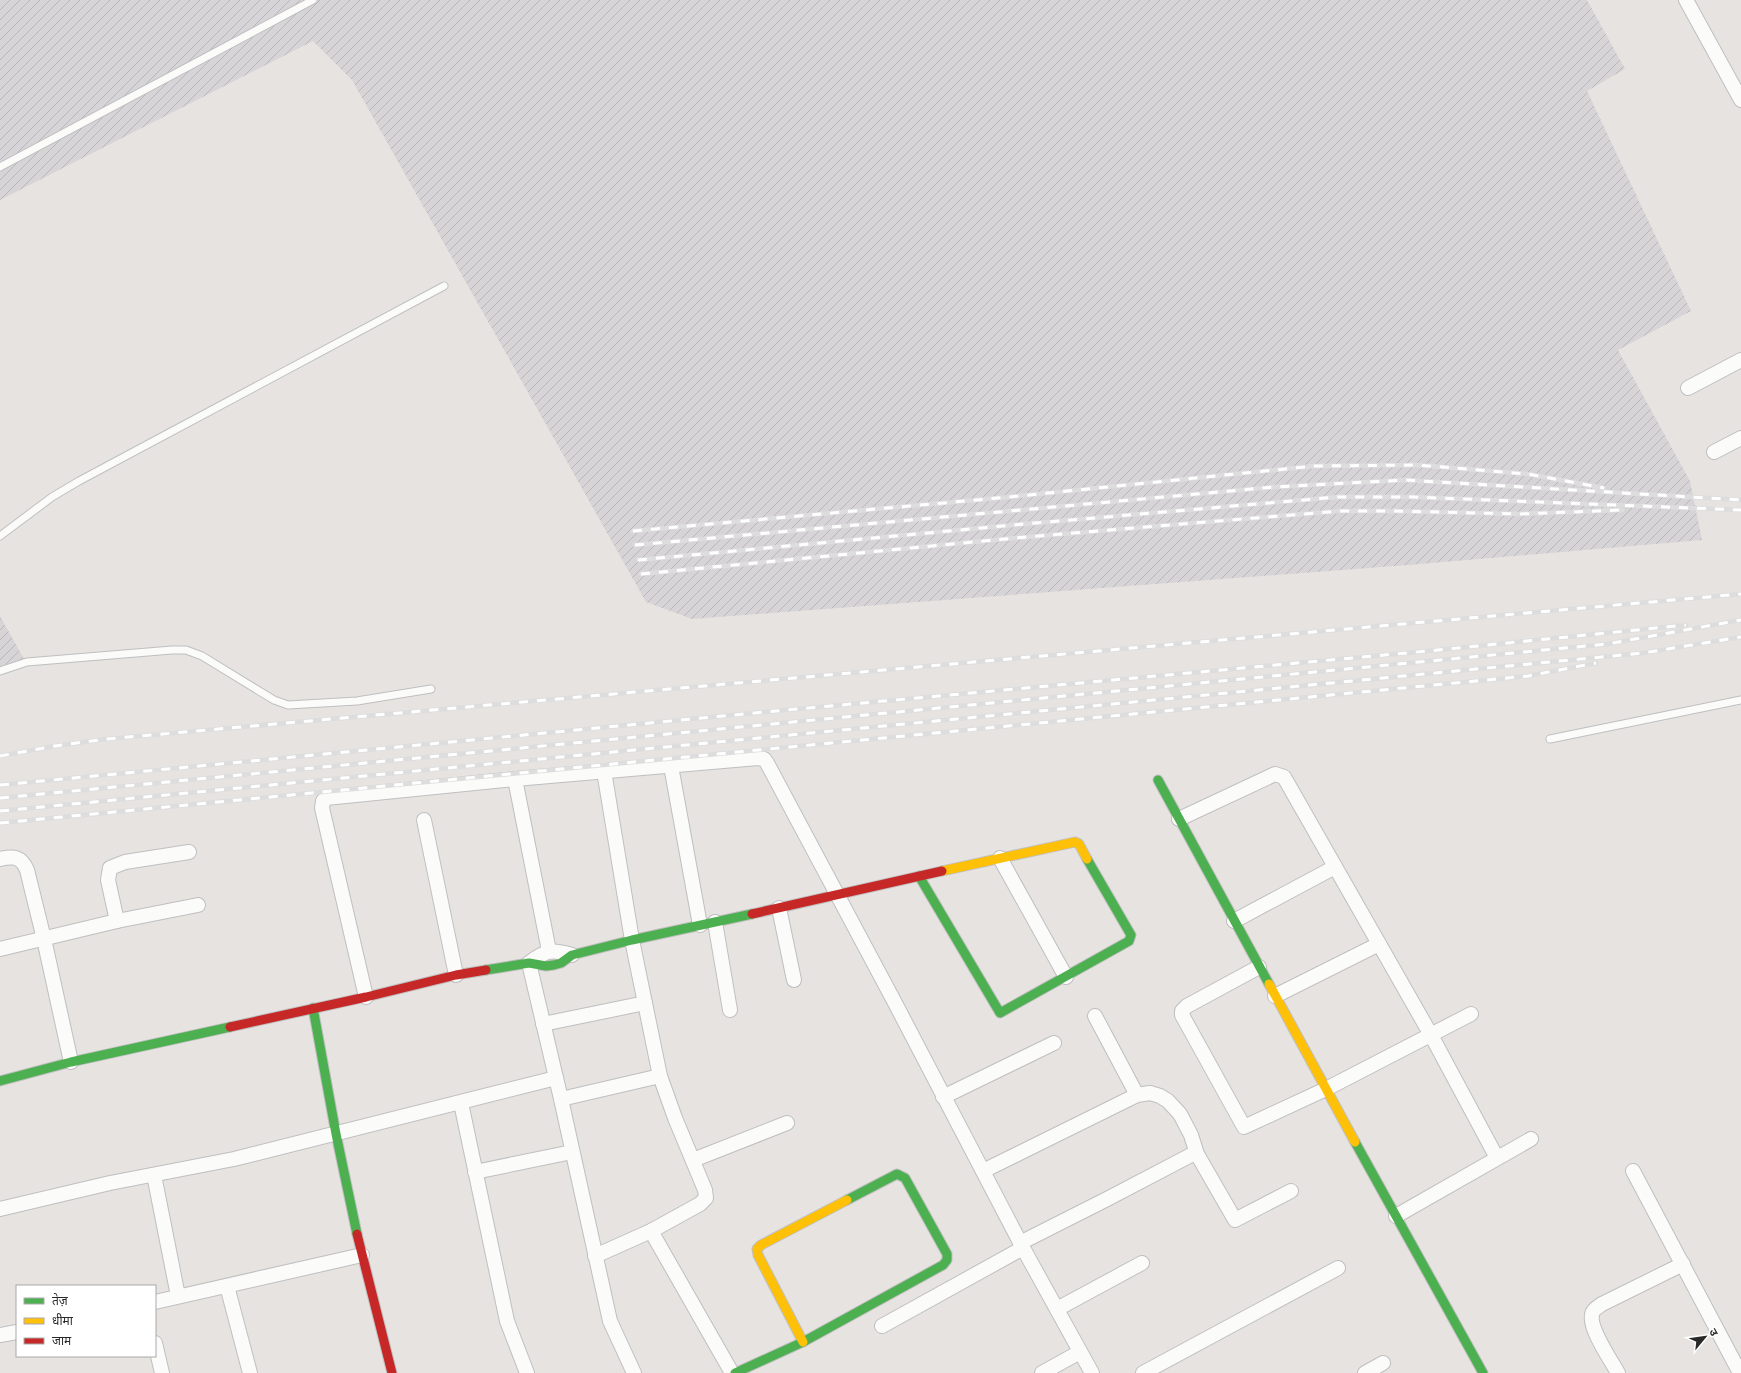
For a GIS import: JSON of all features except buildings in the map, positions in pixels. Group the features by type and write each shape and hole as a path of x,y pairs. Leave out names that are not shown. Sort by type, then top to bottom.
{"street":[{"path":"1686,0 1740,95"},
{"path":"1688,388 1741,360"},
{"path":"1714,452 1741,438"},
{"path":"366,997 322,808 323,801 326,798 604,771 758,758 764,759 898,1008 1021,1245 1092,1373"},
{"path":"671,766 700,925"},
{"path":"595,1256 652,1230 700,1204 706,1198 705,1190 675,1118 660,1076 632,940 604,771"},
{"path":"1179,819 1275,774 1284,777 1431,1035 1497,1158"},
{"path":"515,779 549,951"},
{"path":"1158,780 1275,996 1483,1373"},
{"path":"424,820 456,975"},
{"path":"0,1081 71,1062 366,997 456,975 529,963 546,966 554,965 572,955 632,940 836,894 1075,842 1077,842 1131,934 1131,938 1129,941 1000,1013 998,1012 919,876"},
{"path":"117,921 108,880 110,868 125,862 189,852"},
{"path":"0,859 13,856 24,863 44,939 71,1062"},
{"path":"1000,858 1066,977"},
{"path":"1234,921 1335,866"},
{"path":"0,949 117,921 198,905"},
{"path":"779,908 794,980"},
{"path":"715,922 730,1010"},
{"path":"1275,996 1379,944"},
{"path":"529,963 542,953 549,951 557,951 572,955"},
{"path":"529,963 561,1099 610,1322 634,1373"},
{"path":"1260,967 1184,1008 1182,1015 1244,1127 1326,1089 1471,1014"},
{"path":"543,1024 645,1003"},
{"path":"313,1008 336,1134 362,1255 392,1373"},
{"path":"1095,1016 1136,1095"},
{"path":"943,1097 1054,1043"},
{"path":"561,1099 660,1076"},
{"path":"0,1209 110,1183 234,1159 556,1078"},
{"path":"983,1171 1136,1095 1150,1093 1160,1096 1168,1101 1180,1114 1191,1135 1196,1154 1235,1220 1291,1191"},
{"path":"461,1103 507,1321 527,1373"},
{"path":"693,1160 787,1123"},
{"path":"1396,1216 1531,1139"},
{"path":"475,1172 572,1152"},
{"path":"882,1326 1021,1245 1193,1154 1196,1154"},
{"path":"1633,1171 1740,1373"},
{"path":"652,1230 739,1372 803,1342 943,1266 947,1260 947,1254 905,1178 897,1174 761,1245 757,1249 758,1255 803,1342"},
{"path":"154,1175 178,1296"},
{"path":"156,1302 362,1255"},
{"path":"1057,1309 1142,1263"},
{"path":"1618,1373 1592,1324 1592,1314 1596,1308 1602,1304 1683,1264"},
{"path":"1143,1373 1338,1268"},
{"path":"227,1286 250,1373"},
{"path":"0,1335 16,1332"},
{"path":"156,1347 162,1373"},
{"path":"1042,1373 1080,1352"},
{"path":"1365,1373 1383,1363"}],"lane":[{"path":"0,166 313,0"},
{"path":"0,536 52,497 79,481 444,286"},
{"path":"0,671 27,662 186,650 202,656 274,700 288,705 358,701 431,689"},
{"path":"1550,739 1741,700"}],"shaded area":[{"path":"0,0 1587,0 1625,69 1587,91 1691,311 1618,350 1690,481 1702,540 1408,565 692,619 646,602 352,80 313,41 0,200"},
{"path":"0,616 24,659 0,667"}],"railway":[{"path":"633,531 1009,497 1314,466 1417,465 1528,474 1604,488"},
{"path":"635,545 1274,487 1405,480 1741,500"},
{"path":"638,560 1013,525 1338,497 1413,497 1741,510"},
{"path":"641,574 1015,538 1339,511 1520,514 1622,510"},
{"path":"0,756 106,739 1741,594"},
{"path":"0,798 1607,644 1741,620"},
{"path":"0,785 765,712 1428,651 1686,625"},
{"path":"0,811 1643,653 1741,637"},
{"path":"0,823 1528,676 1596,663"}],"traffic: fast":[{"path":"1158,780 1269,984"},
{"path":"919,876 1000,1013 1129,941 1131,935 1087,859"},
{"path":"486,970 529,963 546,966 554,965 561,963 572,955 632,940 752,914"},
{"path":"313,1008 336,1134 357,1234"},
{"path":"0,1081 71,1062 230,1027"},
{"path":"1355,1142 1483,1373"},
{"path":"735,1373 803,1342 943,1265 947,1260 947,1254 905,1178 897,1174 847,1200"}],"traffic: slow":[{"path":"942,871 1075,842 1079,844 1087,859"},
{"path":"1269,984 1355,1142"},
{"path":"803,1342 758,1255 757,1249 761,1245 847,1200"}],"traffic: jam":[{"path":"752,914 942,871"},
{"path":"230,1027 366,997 456,975 486,970"},
{"path":"357,1234 392,1373"}]}
